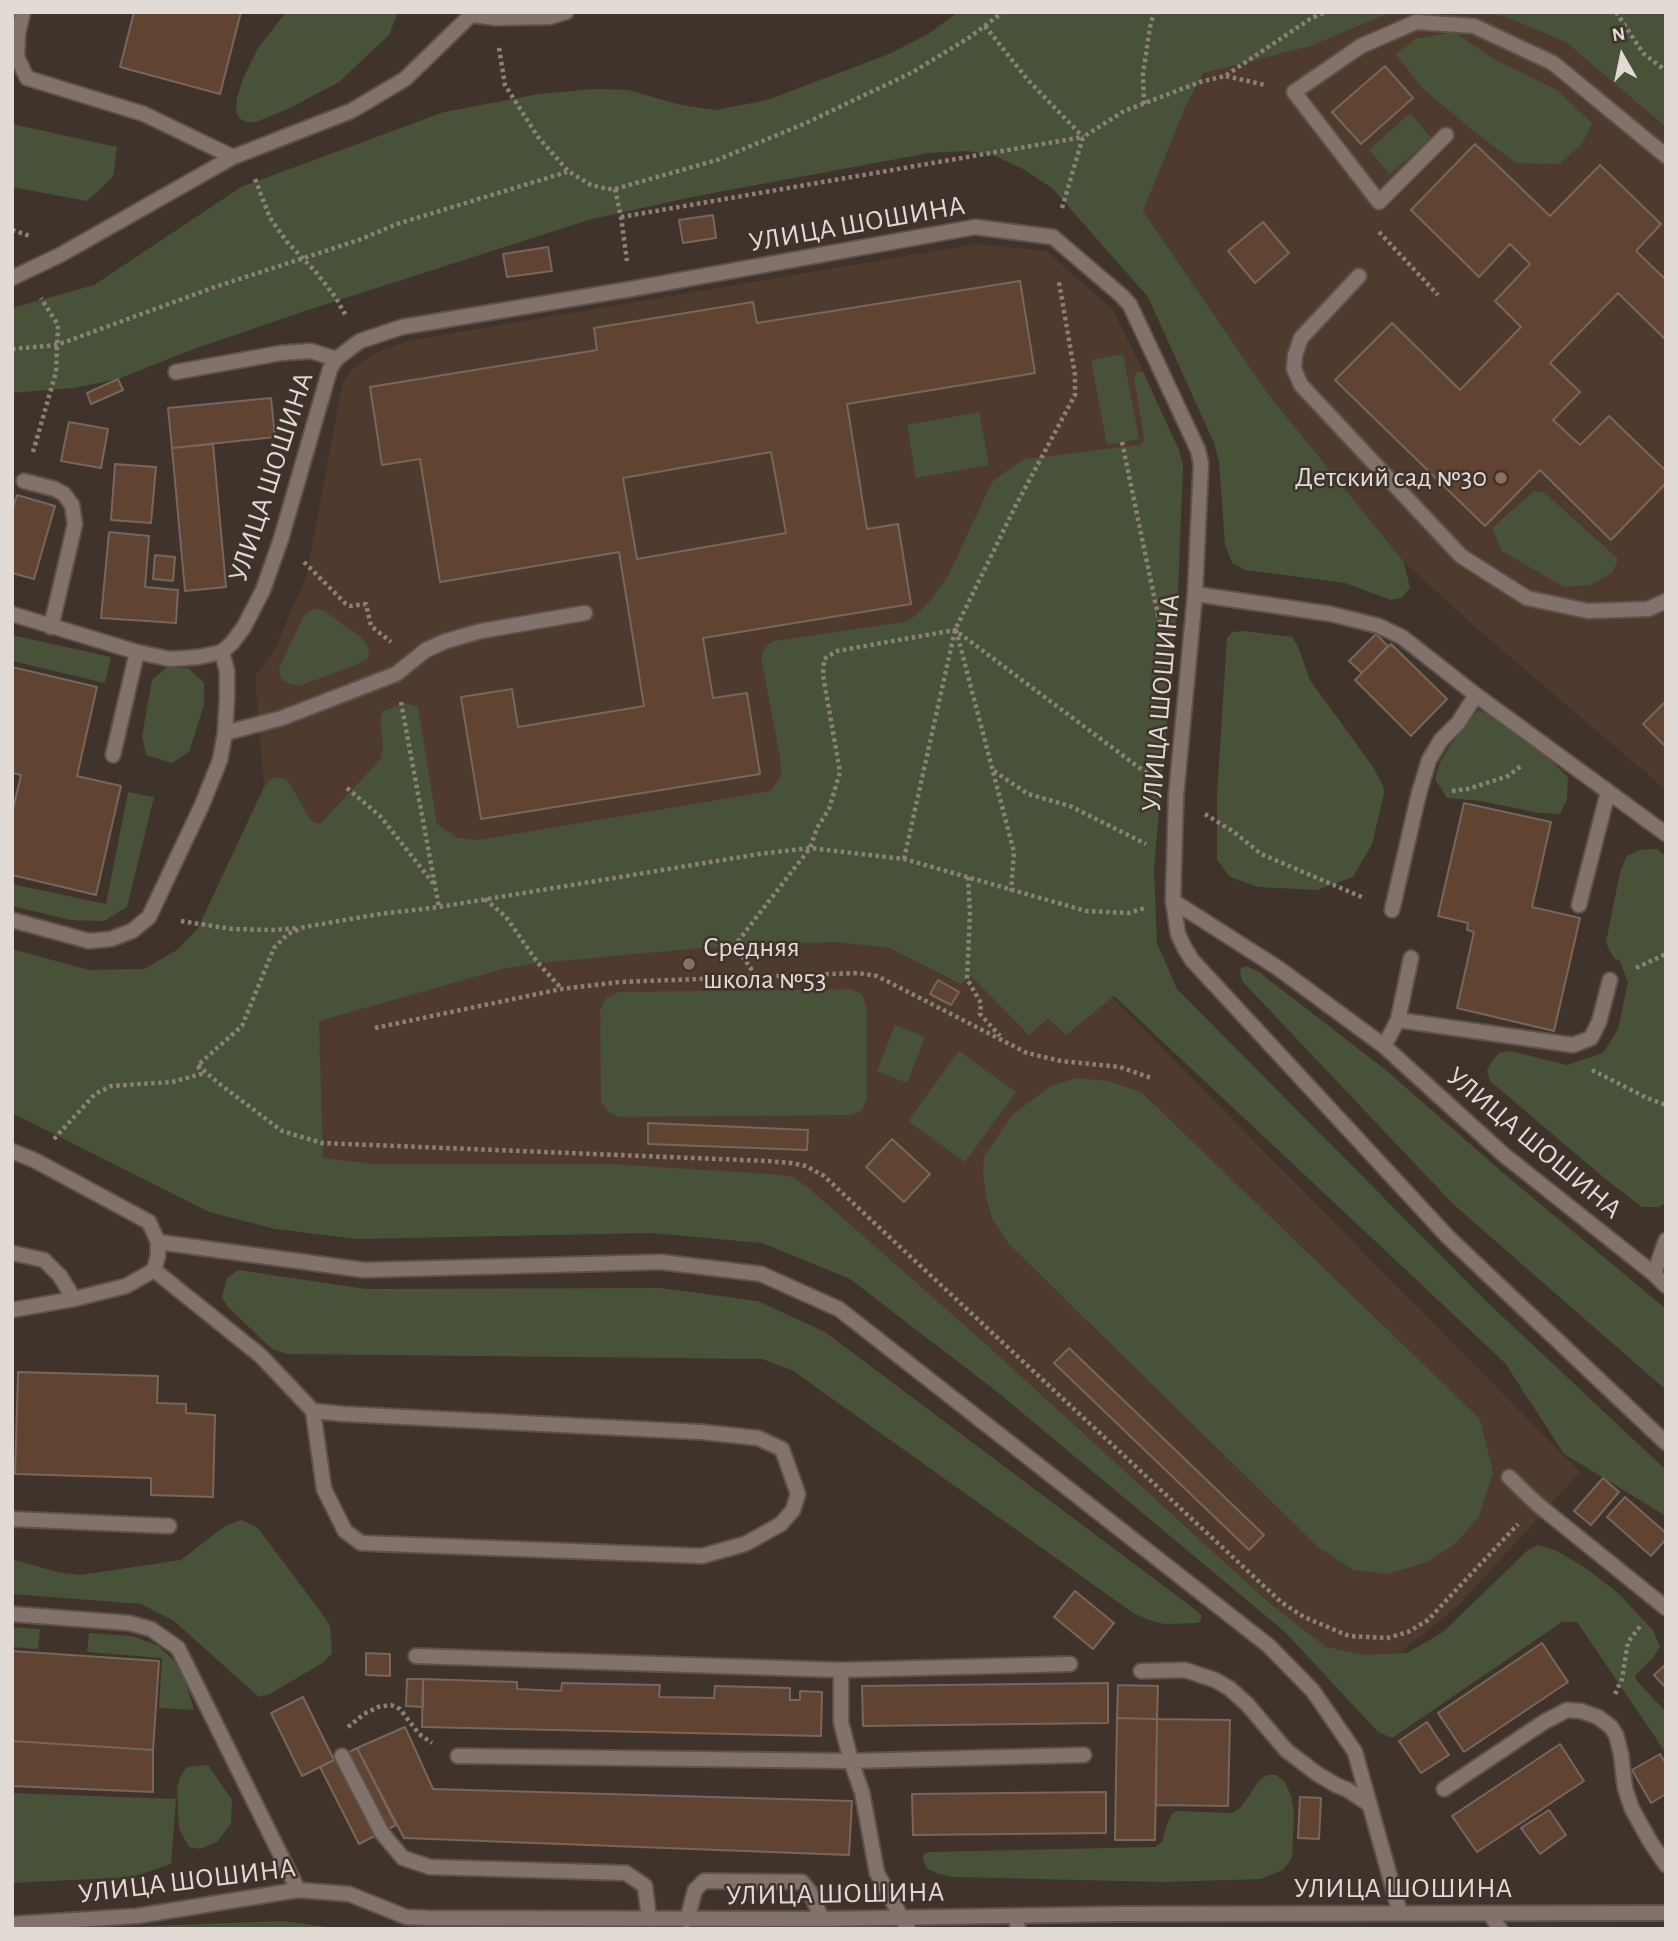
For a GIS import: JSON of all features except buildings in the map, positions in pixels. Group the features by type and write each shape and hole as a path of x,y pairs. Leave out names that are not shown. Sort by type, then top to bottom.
{"street":[{"path":"23,12 18,33 18,57 27,78 144,114 239,154"},
{"path":"19,276 239,154 351,111 405,79 471,13 497,18 550,17 566,12"},
{"path":"1446,135 1380,202 1294,92 1361,46 1416,22 1474,26 1553,63 1666,156"},
{"name":"УЛИЦА ШОШИНА","path":"222,652 244,627 263,590 281,539 328,376 336,359 360,341 402,327 975,227 1053,237 1130,305 1198,450 1201,464 1195,594 1176,796 1173,901 1278,968 1384,1046 1504,1155 1666,1286"},
{"path":"1359,276 1301,338 1294,355 1294,369 1301,385 1461,556 1527,598 1588,611 1648,609 1666,601"},
{"path":"176,372 301,351 311,351 336,359"},
{"path":"24,481 55,489 64,494 72,505 75,524 51,627"},
{"path":"1195,594 1331,614 1379,626 1402,637 1476,695 1666,834"},
{"path":"225,733 282,719 396,674 426,650 446,640 481,631 585,613"},
{"path":"12,614 137,652 170,659 222,652 227,671 225,733 219,760 202,805 149,917 132,931 111,939 89,941 12,920"},
{"path":"113,755 137,652"},
{"path":"1392,909 1429,760 1476,695"},
{"path":"1579,905 1608,792"},
{"path":"1173,901 1178,934 1192,960 1448,1237 1666,1443"},
{"path":"1384,1046 1398,1020 1411,958"},
{"path":"1398,1020 1573,1045 1591,1038 1599,1022 1609,980"},
{"path":"12,1151 36,1161 149,1222 158,1242 154,1270 126,1286 12,1310"},
{"path":"1654,1274 1666,1240"},
{"path":"158,1242 364,1270 661,1262 761,1274 839,1308 1269,1646 1313,1691 1354,1752 1400,1913"},
{"path":"12,1254 44,1259 60,1276 74,1299"},
{"path":"154,1270 261,1356 313,1411 324,1489 345,1531 361,1543 702,1556 745,1544 781,1524 793,1510 798,1494 782,1449 758,1438 701,1432 313,1411"},
{"path":"1509,1477 1537,1504 1663,1606"},
{"path":"12,1519 169,1526"},
{"path":"12,1614 129,1623 151,1629 178,1647 298,1890"},
{"path":"416,1656 841,1670 1070,1664"},
{"path":"841,1670 841,1722 862,1792 877,1873 905,1923"},
{"path":"1141,1671 1185,1670 1229,1688 1247,1704 1286,1750 1316,1773 1370,1805"},
{"path":"1444,1789 1544,1723 1567,1710 1581,1711 1598,1717 1611,1727 1616,1735 1625,1788 1632,1809 1666,1865"},
{"path":"458,1756 851,1761 1084,1755"},
{"path":"342,1756 382,1833 403,1858 430,1867 626,1873 645,1886 649,1919"},
{"path":"687,1920 695,1890 704,1881 802,1882 810,1892 821,1919"},
{"name":"УЛИЦА ШОШИНА","path":"12,1924 137,1916 298,1890 349,1894 407,1917 1017,1923 1400,1913 1666,1913"},
{"path":"1490,1914 1500,1929"}],"path":[{"path":"497,18 500,63 505,85 538,137 568,171 591,185 608,190 716,160 806,122 913,72 970,37 1003,12"},
{"path":"1143,104 1143,74 1154,12"},
{"path":"621,217 1083,137 1124,111 1200,82 1225,76 1310,19 1325,12"},
{"path":"1616,12 1643,53 1666,71"},
{"path":"985,26 1027,79 1083,137"},
{"path":"1225,76 1294,92"},
{"path":"904,859 955,630 1074,395 1075,375 1053,237 1083,137"},
{"path":"239,154 270,219 336,299 360,341"},
{"path":"12,349 57,345 215,287 359,240 397,224 568,171"},
{"path":"615,189 631,289"},
{"path":"1380,202 1366,219 1438,295"},
{"path":"19,276 58,325 57,372 24,481"},
{"path":"1122,442 1161,630"},
{"path":"281,539 346,604 366,604 371,626 393,644"},
{"path":"955,630 1014,852 1011,891"},
{"path":"756,976 735,945 810,848 817,828 829,809 840,772 823,675 824,659 837,651 955,630 1176,796 1234,832 1261,854 1392,909"},
{"path":"404,725 439,907"},
{"path":"1419,793 1467,789 1508,776 1527,760 1535,737"},
{"path":"993,770 1028,794 1070,806 1174,858"},
{"path":"347,788 380,816 433,884"},
{"path":"149,917 232,929 274,930 304,927 810,848 904,859 1086,911 1128,913 1173,901"},
{"path":"968,877 970,914 967,979 981,1003 981,1014 1002,1039"},
{"path":"485,898 506,917 538,963 561,989"},
{"path":"50,1144 95,1094 111,1086 172,1082 201,1074 198,1065 242,1027 274,948 288,934 304,927"},
{"path":"375,1028 561,989 620,982 858,973 877,976 1027,1053 1061,1061 1120,1067 1151,1077"},
{"path":"1589,1068 1666,1105"},
{"path":"1598,1717 1612,1700 1622,1679 1628,1642 1643,1622 1663,1606"},
{"path":"342,1756 345,1733 351,1724 378,1707 391,1705 400,1709 419,1734 437,1747 458,1756"}],"shaded area":[{"name":"Детский сад №30","path":"1268,12 1666,12 1666,790 1480,631 1404,562 1268,394 1143,211 1185,108 1200,82 1220,51"},
{"name":"Средняя школа №53","path":"976,244 1046,251 1113,310 1152,390 1097,982 1580,1472 1458,1606 1356,1688 820,1210 265,1179 264,787 255,676 275,649 307,574 342,385 351,370 373,354 407,341"}],"green space":[{"path":"286,12 398,12 389,35 339,82 290,108 256,122 246,122 239,118 236,111 243,79 258,48"},
{"path":"958,12 1392,12 1310,46 1204,73 1185,108 1143,211 1268,394 1404,562 1410,588 1401,598 1391,600 1345,583 1245,570 1232,563 1225,544 1219,462 1214,443 1148,297 1052,188 1023,169 991,154 966,151 929,153 692,197 592,219 308,310 191,350 118,379 73,388 12,393 12,308 94,285 241,187 444,112 539,94 593,89 628,90 681,105 716,110 767,100 889,54 928,34"},
{"path":"1468,12 1666,12 1666,127 1566,42 1504,16"},
{"path":"1454,32 1494,59 1557,90 1592,123 1582,144 1559,164 1516,163 1422,88 1396,54 1415,39"},
{"path":"1410,113 1431,138 1390,174 1369,150"},
{"path":"12,124 117,147 113,177 87,201 12,187"},
{"path":"1123,354 1139,439 1107,445 1091,360"},
{"path":"1143,372 1179,450 1183,465 1178,594 1154,869 1157,943 1177,989 1486,1301 1666,1470 1666,1516 1564,1454 1505,1363 1114,996 1066,1035 1048,1018 1029,1035 971,976 961,984 890,948 837,942 735,945 506,968 319,1021 323,1158 373,1164 610,1164 794,1177 979,1338 1268,1602 1326,1647 1364,1655 1407,1653 1443,1632 1528,1550 1538,1545 1555,1550 1584,1567 1618,1593 1653,1630 1660,1647 1635,1676 1666,1712 1666,1753 1577,1622 1562,1622 1392,1738 1378,1732 1285,1632 996,1391 850,1279 762,1243 651,1233 358,1239 275,1229 209,1212 12,1113 12,949 89,970 144,969 177,950 198,928 264,787 271,779 280,777 288,781 311,821 320,824 380,760 383,746 380,719 383,711 405,703 418,707 437,824 457,838 479,840 771,791 781,776 780,757 761,657 765,647 774,641 904,622 915,616 931,600 949,574 992,482 1009,469 1025,459 1139,445 1143,442 1134,378 1136,373"},
{"path":"979,412 989,465 916,478 907,425"},
{"path":"1534,491 1545,493 1618,559 1613,572 1590,585 1564,587 1502,551 1492,528"},
{"path":"313,609 323,610 362,638 369,649 368,659 299,686 287,683 281,678 279,668 304,616"},
{"path":"1232,632 1292,637 1310,680 1373,767 1383,786 1384,794 1372,844 1353,877 1317,890 1258,887 1230,877 1217,860 1217,794 1227,638"},
{"path":"12,635 111,657 105,683 12,661"},
{"path":"166,668 188,668 204,683 204,705 189,752 172,763 146,755 142,736 152,680"},
{"path":"1478,710 1490,715 1542,752 1568,777 1567,799 1560,814 1447,798 1435,779 1439,764"},
{"path":"128,792 154,797 127,907 104,921 71,920 12,906 12,884 106,904"},
{"path":"1657,849 1666,856 1666,1202 1659,1207 1642,1207 1490,1081 1487,1070 1499,1053 1510,1051 1567,1065 1603,1053 1618,1029 1628,982 1620,961 1615,959 1606,942 1620,872 1627,856 1639,850"},
{"path":"1246,966 1259,972 1387,1071 1502,1172 1666,1309 1666,1390 1453,1204 1242,981 1241,968"},
{"path":"852,989 862,995 867,1008 867,1099 862,1110 852,1115 619,1117 607,1111 601,1101 600,1010 606,998 619,992"},
{"path":"895,1025 925,1037 907,1083 877,1071"},
{"path":"959,1051 1016,1092 965,1162 908,1121"},
{"path":"1076,1078 1108,1081 1141,1092 1480,1419 1493,1473 1479,1516 1456,1543 1427,1562 1387,1574 1354,1570 1318,1547 1008,1243 992,1218 983,1176 984,1157 1012,1115 1051,1086"},
{"path":"238,1270 366,1289 660,1288 758,1301 825,1332 1197,1611 1201,1620 1198,1623 1164,1624 1133,1613 792,1370 762,1359 287,1354 272,1349 228,1307 222,1297 227,1278"},
{"path":"241,1520 257,1527 330,1626 332,1653 324,1662 270,1694 259,1697 174,1621 141,1604 12,1594 12,1559 57,1572 80,1575 181,1560 225,1526"},
{"path":"12,1627 40,1629 38,1649 12,1647"},
{"path":"89,1633 132,1636 159,1646 174,1661 184,1678 194,1710 159,1708 162,1658 87,1652"},
{"path":"208,1765 232,1800 231,1823 218,1841 200,1849 189,1847 179,1829 177,1788 187,1767"},
{"path":"1267,1775 1276,1775 1284,1781 1291,1795 1294,1813 1292,1858 1283,1870 1261,1879 1164,1882 954,1877 927,1869 923,1859 928,1852 1155,1847 1162,1842 1172,1814 1177,1811 1232,1813 1241,1807 1260,1780"},
{"path":"12,1793 176,1799 171,1864 132,1877 12,1883"},
{"path":"283,1921 342,1929 90,1929 95,1928"}],"place":[{"name":"Детский сад №30","path":"1501,478"},
{"name":"Средняя школа №53","path":"689,964"}]}
